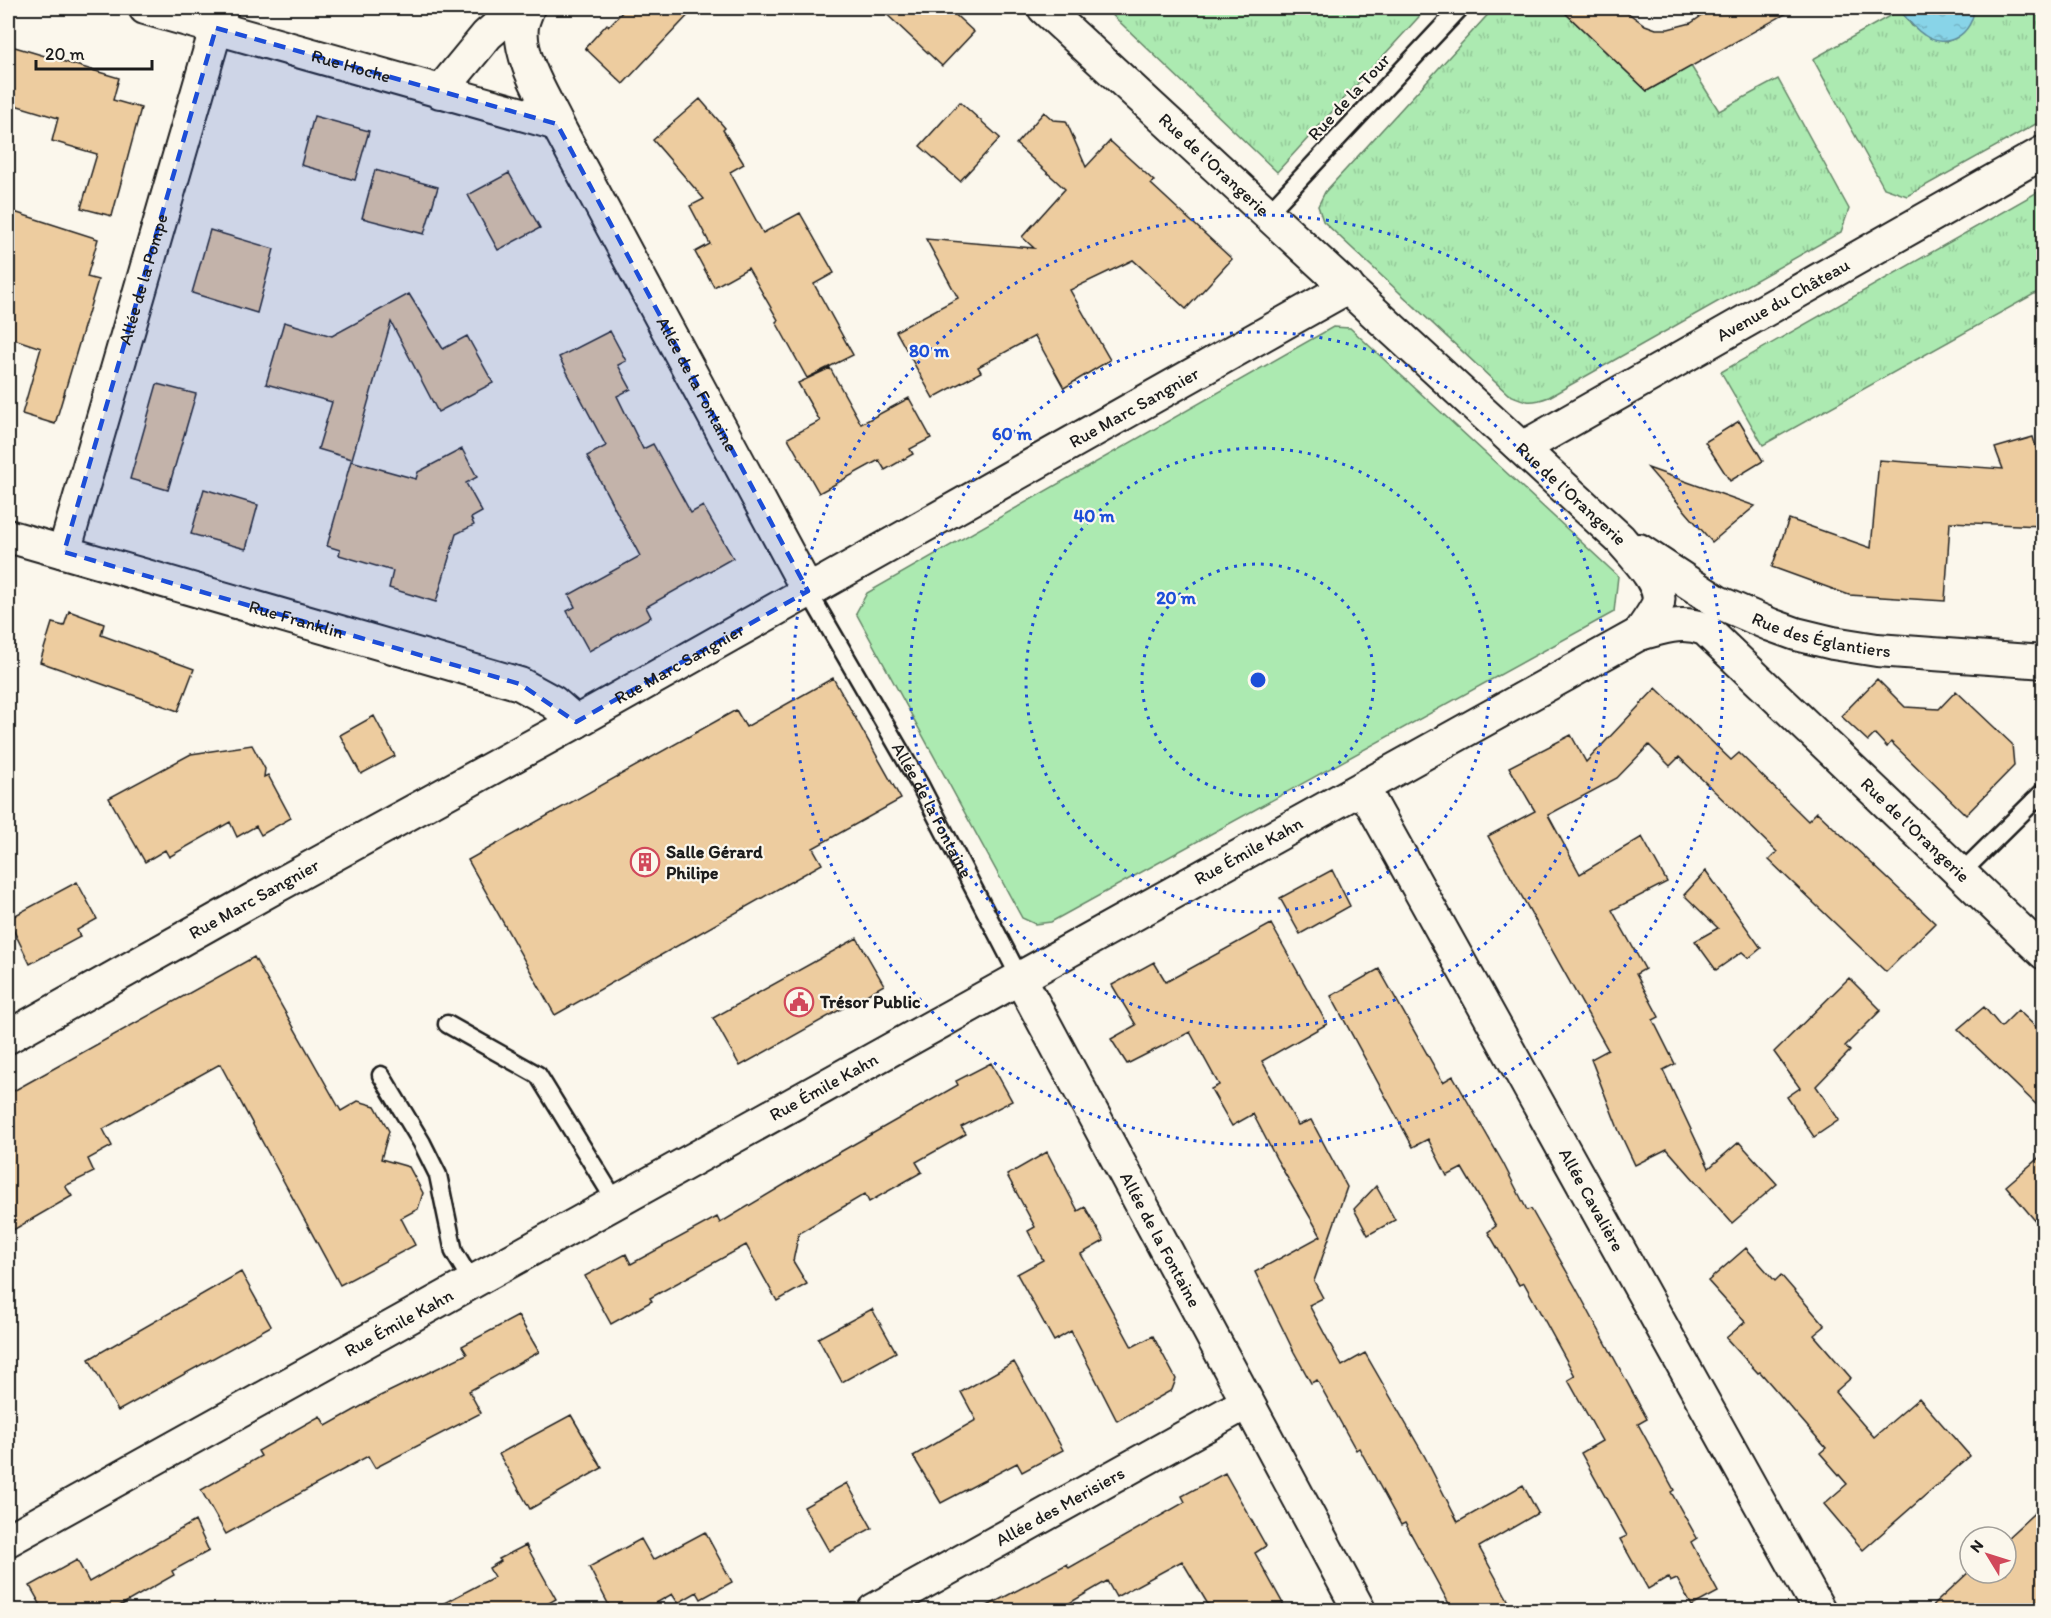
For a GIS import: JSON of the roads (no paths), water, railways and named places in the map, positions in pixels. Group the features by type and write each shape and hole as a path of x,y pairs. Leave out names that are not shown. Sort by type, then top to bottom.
{"street":[{"name":"Rue Hoche","path":"145,8 219,18 440,92 557,124"},
{"path":"440,92 486,35 518,8"},
{"name":"Allée de la Fontaine","path":"528,8 522,26 523,48 557,124 808,591"},
{"name":"Rue de l'Orangerie","path":"1044,8 1620,539 1654,581 1658,594 1658,604 1639,634"},
{"name":"Allée de la Pompe","path":"63,552 219,18"},
{"name":"Avenue du Château","path":"1522,448 2043,152"},
{"name":"Rue Marc Sangnier","path":"8,1037 576,722 1348,287"},
{"name":"Rue Franklin","path":"8,536 520,684 553,702 576,722"},
{"name":"Rue des Églantiers","path":"1620,539 1718,602 1771,625 1833,643 1866,648 2043,662"},
{"name":"Rue de l'Orangerie","path":"1639,634 1680,623 1693,624 1705,629 2043,953"},
{"path":"1747,669 1771,625"},
{"name":"Rue Émile Kahn","path":"8,1540 1639,634"},
{"name":"Allée Cavalière","path":"1364,788 1819,1611"},
{"name":"Allée de la Fontaine","path":"1020,978 1359,1611"},
{"name":"Allée des Merisiers","path":"874,1611 1246,1403"}],"lane":[{"name":"Rue de la Tour","path":"1268,214 1460,8"},
{"name":"Allée de la Fontaine","path":"808,591 920,785 1020,978"},
{"path":"1961,873 2043,790"},
{"path":"447,1024 538,1075 616,1202"},
{"path":"381,1075 438,1174 454,1252 472,1282"}],"water":[{"path":"1898,8 1974,8 1973,17 1964,32 1950,40 1941,41 1933,40 1920,32"}],"place":[{"name":"Salle Gérard Philipe","path":"645,862"},
{"name":"Trésor Public","path":"799,1002"}]}
